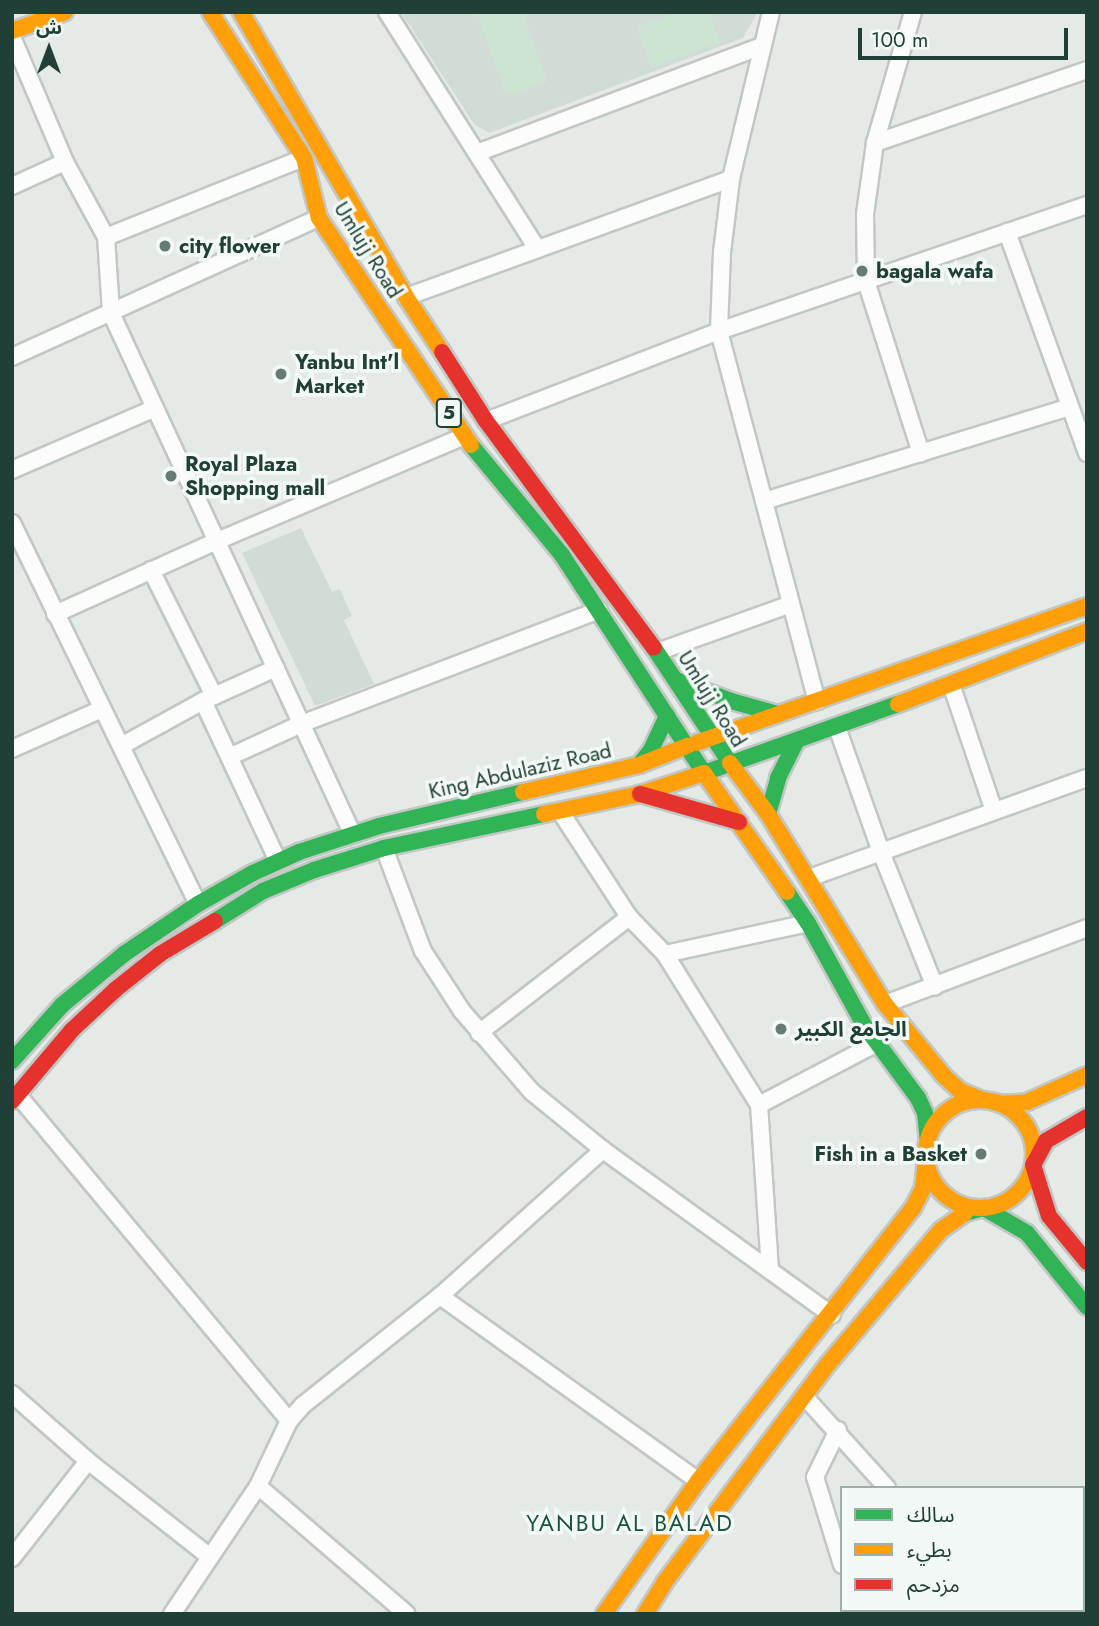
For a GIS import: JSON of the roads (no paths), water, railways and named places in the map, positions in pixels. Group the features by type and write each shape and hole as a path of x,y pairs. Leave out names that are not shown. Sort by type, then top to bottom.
{"main road":[{"path":"12,34 65,12"},
{"name":"Umlujj Road","path":"210,12 304,158 319,218 464,436 562,555 704,773 730,763 657,652 486,421 406,297 247,16"},
{"name":"King Abdulaziz Road","path":"12,1061 62,1005 124,954 198,904 278,861 353,835 639,765 1087,606"},
{"path":"1087,631 837,727 730,763 768,814 885,1004 944,1076 960,1091 1000,1104 1027,1102 1087,1074"},
{"path":"676,680 731,701 778,714"},
{"path":"639,765 651,750 667,715"},
{"path":"768,814 778,778 797,740"},
{"path":"604,1614 698,1481 832,1315 855,1280 913,1208 923,1188 928,1140 925,1114 918,1098 877,1043 808,923 704,773"},
{"name":"King Abdulaziz Road","path":"15,1098 72,1030 160,954 263,891 314,870 384,848 640,794 704,773"},
{"path":"640,794 739,822"},
{"path":"928,1140 935,1124 948,1111 964,1102 982,1100"},
{"path":"1000,1104 1016,1114 1028,1128 1034,1146 1033,1165 1039,1192 1049,1216 1087,1262"},
{"path":"645,1614 664,1583 804,1396 941,1230 961,1214 1001,1204 1016,1195 1027,1181 1046,1142 1087,1117"},
{"path":"926,1157 929,1174 938,1188 951,1200 984,1208 1004,1217 1027,1233 1087,1307"}],"street":[{"path":"387,12 537,248"},
{"path":"771,12 731,179 722,252 719,331 817,701"},
{"path":"913,12 875,143 865,214 866,281 922,453"},
{"path":"12,34 65,162 106,237 111,313 353,835"},
{"path":"477,153 762,46"},
{"path":"875,143 1087,70"},
{"path":"106,237 304,158"},
{"path":"12,186 65,162"},
{"path":"406,297 731,179"},
{"path":"486,421 719,331 1087,205"},
{"path":"12,357 319,218"},
{"path":"1007,232 1087,453"},
{"path":"764,501 1070,407"},
{"path":"12,470 155,408"},
{"path":"55,614 150,570 464,436"},
{"path":"12,523 198,904"},
{"path":"150,570 209,699 229,757 278,861"},
{"path":"657,652 791,604"},
{"path":"229,757 301,724 599,610"},
{"path":"121,746 209,699 276,668"},
{"path":"951,684 994,811"},
{"path":"12,749 102,709"},
{"path":"837,727 881,852 935,987"},
{"path":"808,878 1087,778"},
{"path":"560,811 629,917 665,954 759,1105 770,1270"},
{"path":"384,848 423,951 479,1033 532,1092 603,1150 832,1315"},
{"path":"479,1033 629,917"},
{"path":"665,954 808,923"},
{"path":"885,1004 1087,928"},
{"path":"759,1105 877,1043"},
{"path":"15,1098 289,1421"},
{"path":"172,1614 258,1486 289,1421 303,1405 440,1296 603,1150"},
{"path":"440,1296 698,1481"},
{"path":"12,1394 88,1461 210,1557"},
{"path":"804,1396 838,1430 885,1486"},
{"path":"838,1430 815,1477 840,1558"},
{"path":"12,1558 88,1461"},
{"path":"258,1486 407,1614"}],"place":[{"name":"city flower","path":"165,246"},
{"name":"bagala wafa","path":"862,271"},
{"name":"Yanbu Int'l Market","path":"281,374"},
{"name":"Royal Plaza Shopping mall","path":"171,476"},
{"name":"الجامع الكبير","path":"781,1029"},
{"name":"Fish in a Basket","path":"981,1154"}],"district":[{"name":"YANBU AL BALAD","path":"630,1523"}]}
